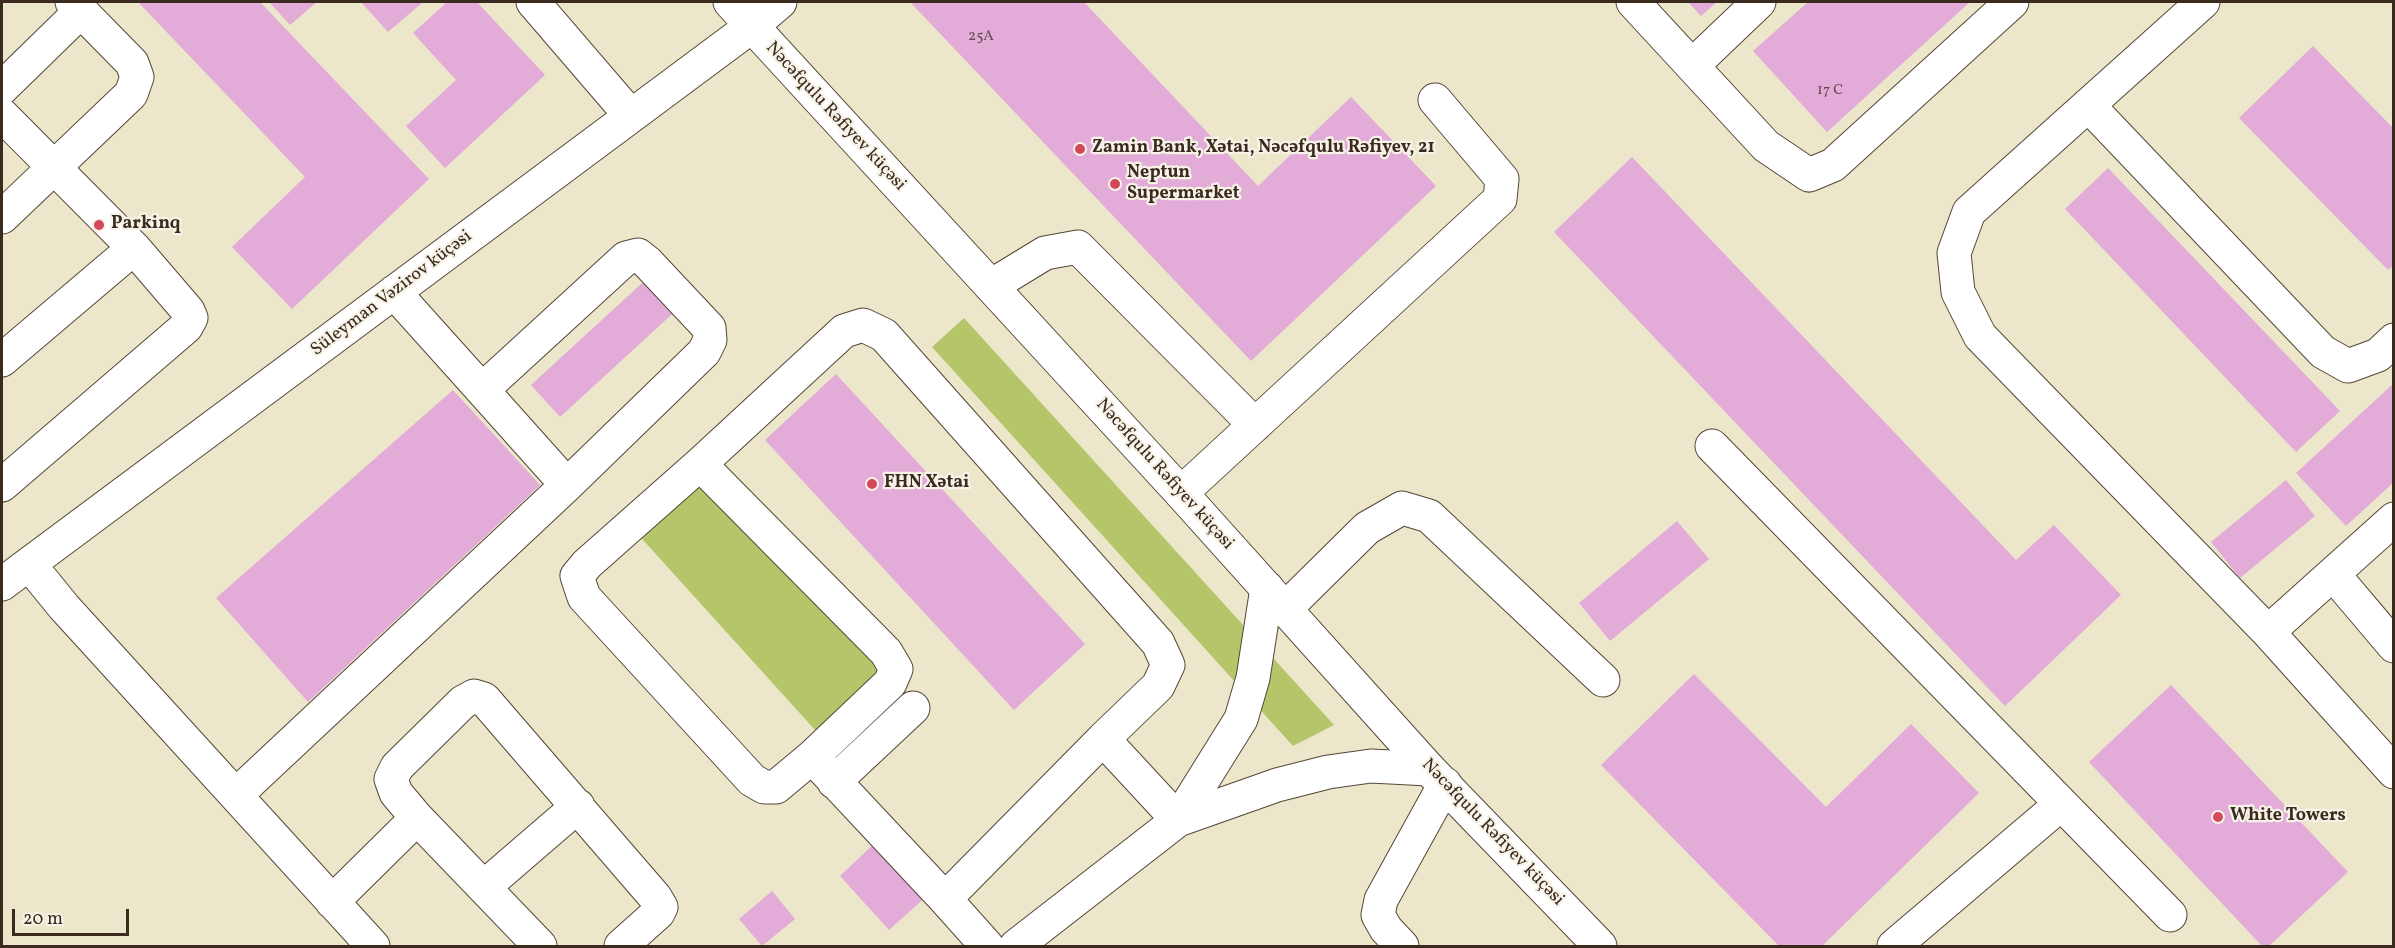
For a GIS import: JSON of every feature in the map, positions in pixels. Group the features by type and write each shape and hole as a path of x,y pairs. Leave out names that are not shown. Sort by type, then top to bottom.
{"street":[{"path":"533,2 631,116"},
{"name":"Nəcəfqulu Rəfiyev küçəsi","path":"730,2 1181,493 1437,776 1600,946"},
{"name":"Süleyman Vəzirov küçəsi","path":"2,584 752,26 780,2"},
{"path":"1633,2 1766,146 1809,175 1833,165 2012,2"},
{"path":"1692,66 1759,2"},
{"path":"2203,2 1969,212 1953,253 1958,292 1980,336 2268,632 2394,772"},
{"path":"2,88 77,6 132,63 137,77 131,94 2,217"},
{"path":"1181,493 1500,199 1502,179 1435,100"},
{"path":"2088,105 2323,352 2349,366 2378,355 2394,340"},
{"path":"2,115 134,248 188,311 191,318 186,327 2,485"},
{"path":"991,286 1045,253 1078,247 1255,425"},
{"path":"2,360 134,248"},
{"path":"236,795 567,485 704,352 710,340 709,328 647,262 638,255 626,258 482,390"},
{"path":"394,292 567,485"},
{"path":"700,464 886,652 896,669 890,683 812,757 776,787 764,787 752,780 584,597 577,576 844,331 863,325 884,335 1158,643 1168,665 1158,686 945,899"},
{"path":"1712,446 2170,915"},
{"path":"1178,820 1242,719 1276,598 1367,528 1402,508 1429,516 1603,680"},
{"path":"2268,632 2394,519"},
{"path":"29,564 64,607 373,946"},
{"path":"2333,574 2394,646"},
{"path":"540,946 417,818 396,793 391,779 397,767 464,702 474,696 484,699 656,897 661,907 658,913 621,946"},
{"path":"834,782 913,708"},
{"path":"1103,739 1178,820"},
{"path":"812,757 987,946"},
{"path":"1016,946 1178,820 1277,785 1328,772 1371,766 1437,776 1381,900 1378,915 1386,929 1402,946"},
{"path":"1894,946 2061,804"},
{"path":"484,887 578,806"},
{"path":"332,902 417,818"}],"green space":[{"path":"964,318 1334,725 1293,746 932,347"},
{"path":"713,459 903,670 825,741 634,530"}],"building":[{"path":"138,2 260,2 429,179 292,309 232,247 305,177"},
{"path":"269,2 317,2 290,25"},
{"path":"361,2 423,2 388,32"},
{"path":"447,2 477,2 545,75 445,168 406,126 456,80 413,33"},
{"path":"910,2 1084,2 1258,186 1351,97 1436,186 1251,361"},
{"path":"1688,2 1717,2 1701,16"},
{"path":"1808,2 1970,2 1827,132 1753,51"},
{"path":"2313,46 2394,129 2394,265 2388,270 2239,118"},
{"path":"1632,157 2016,560 2054,525 2121,595 2005,706 1554,232"},
{"path":"2108,168 2340,411 2296,452 2065,209"},
{"path":"653,273 682,305 560,417 531,385"},
{"path":"836,374 1085,644 1014,710 765,440"},
{"path":"2394,383 2394,482 2346,526 2296,473"},
{"path":"453,390 540,485 308,702 216,598"},
{"path":"2286,480 2315,516 2240,578 2211,542"},
{"path":"1677,521 1709,559 1610,641 1579,603"},
{"path":"1694,674 1826,807 1911,724 1979,793 1822,946 1779,946 1601,765"},
{"name":"White Towers","path":"2171,685 2348,872 2269,946 2262,946 2089,762"},
{"path":"878,840 928,895 889,930 840,876"},
{"path":"772,891 795,919 762,946 739,919"}],"place":[{"name":"Zamin Bank, Xətai, Nəcəfqulu Rəfiyev, 21","path":"1080,149"},
{"name":"Neptun Supermarket","path":"1115,184"},
{"name":"Parkinq","path":"99,225"},
{"name":"FHN Xətai","path":"872,484"},
{"name":"White Towers","path":"2218,817"}]}
